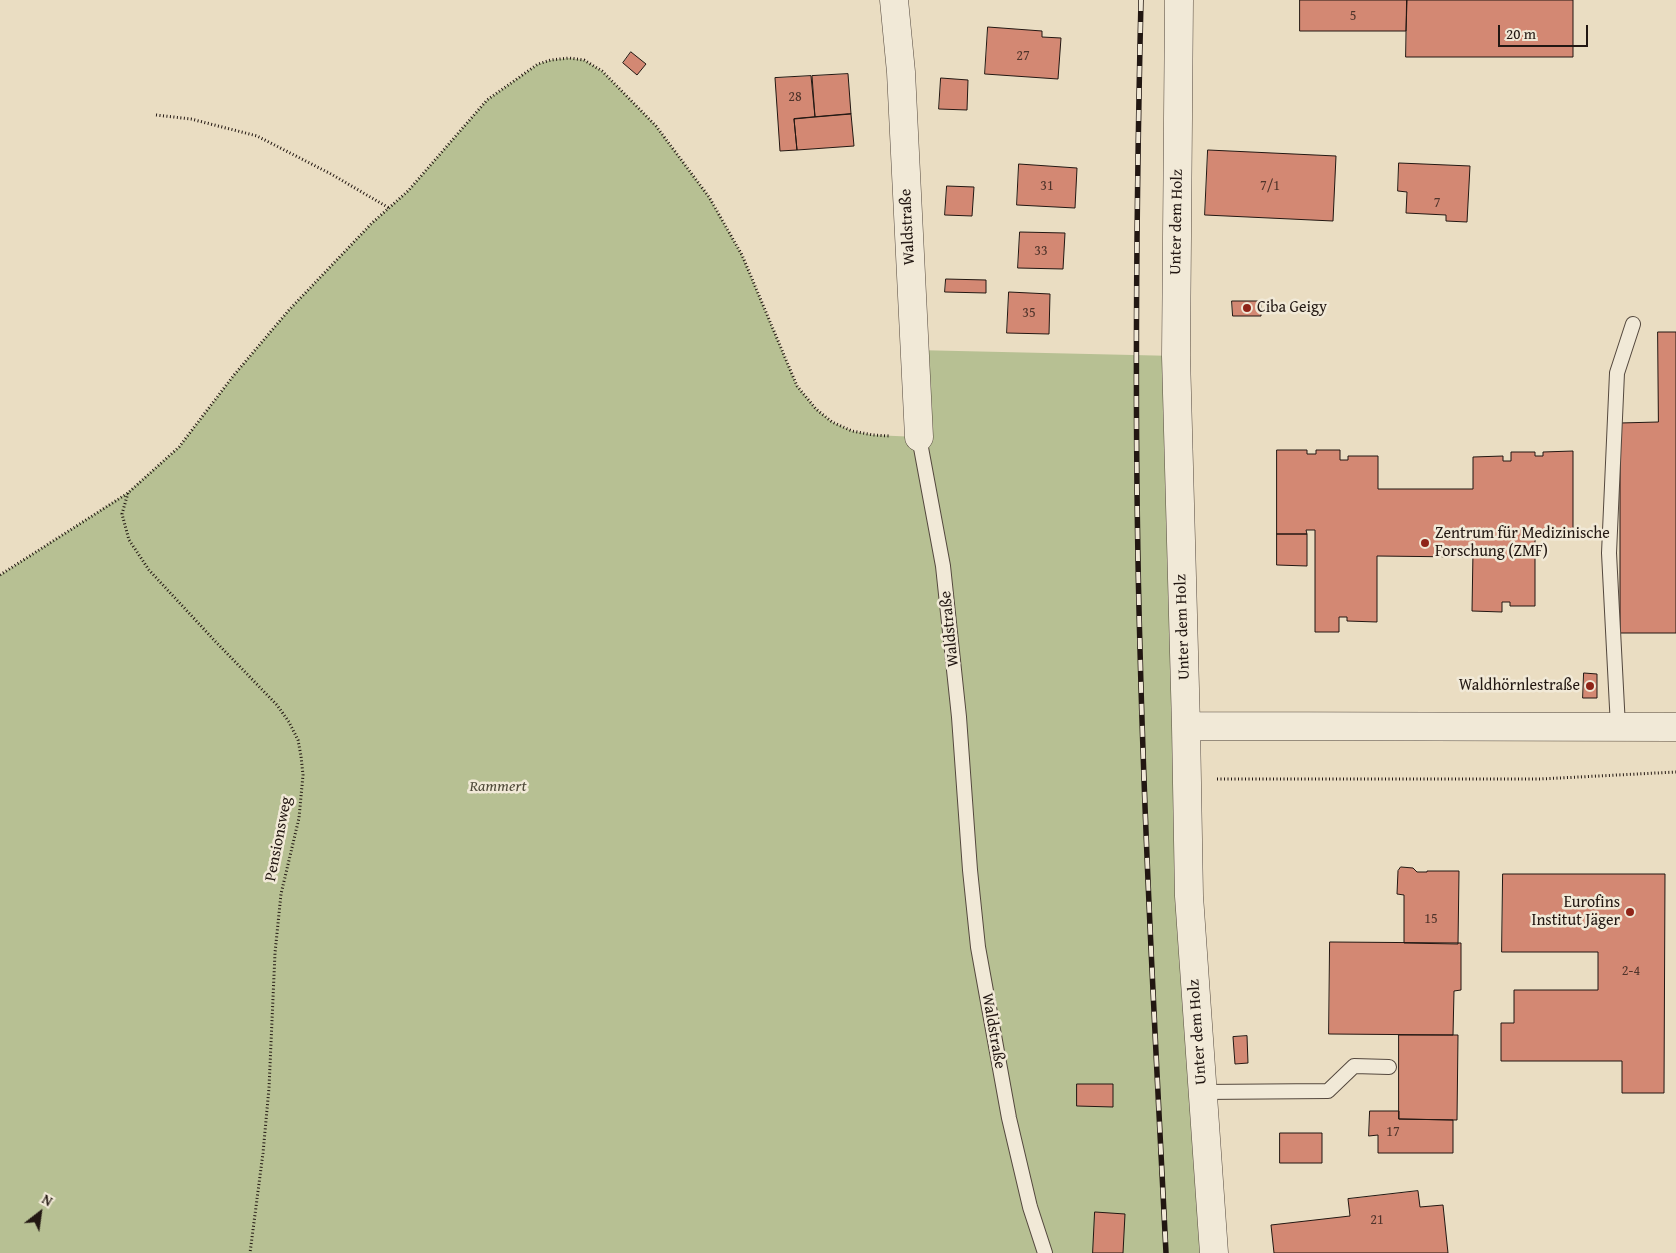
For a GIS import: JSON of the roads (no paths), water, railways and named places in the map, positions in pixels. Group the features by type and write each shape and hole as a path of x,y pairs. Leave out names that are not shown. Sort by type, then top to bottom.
{"street":[{"name":"Waldstraße","path":"894,0 901,72 918,438"},
{"name":"Unter dem Holz","path":"1179,0 1176,356 1189,896 1214,1253"},
{"path":"1186,726 1676,727"}],"lane":[{"path":"1618,727 1610,553 1617,373 1633,324"},
{"name":"Waldstraße","path":"918,438 943,566 959,717 970,870 978,947 1009,1118 1030,1206 1044,1253"},
{"path":"1202,1092 1328,1091 1354,1066 1389,1067"}],"railway":[{"path":"1141,0 1136,324 1138,568 1148,875 1166,1253"}],"place":[{"name":"Ciba Geigy","path":"1247,308"},
{"name":"Zentrum für Medizinische Forschung (ZMF)","path":"1425,543"},
{"name":"Waldhörnlestraße","path":"1590,686"},
{"name":"Eurofins Institut Jäger","path":"1630,912"}],"park label":[{"name":"Rammert","path":"498,787"}]}
